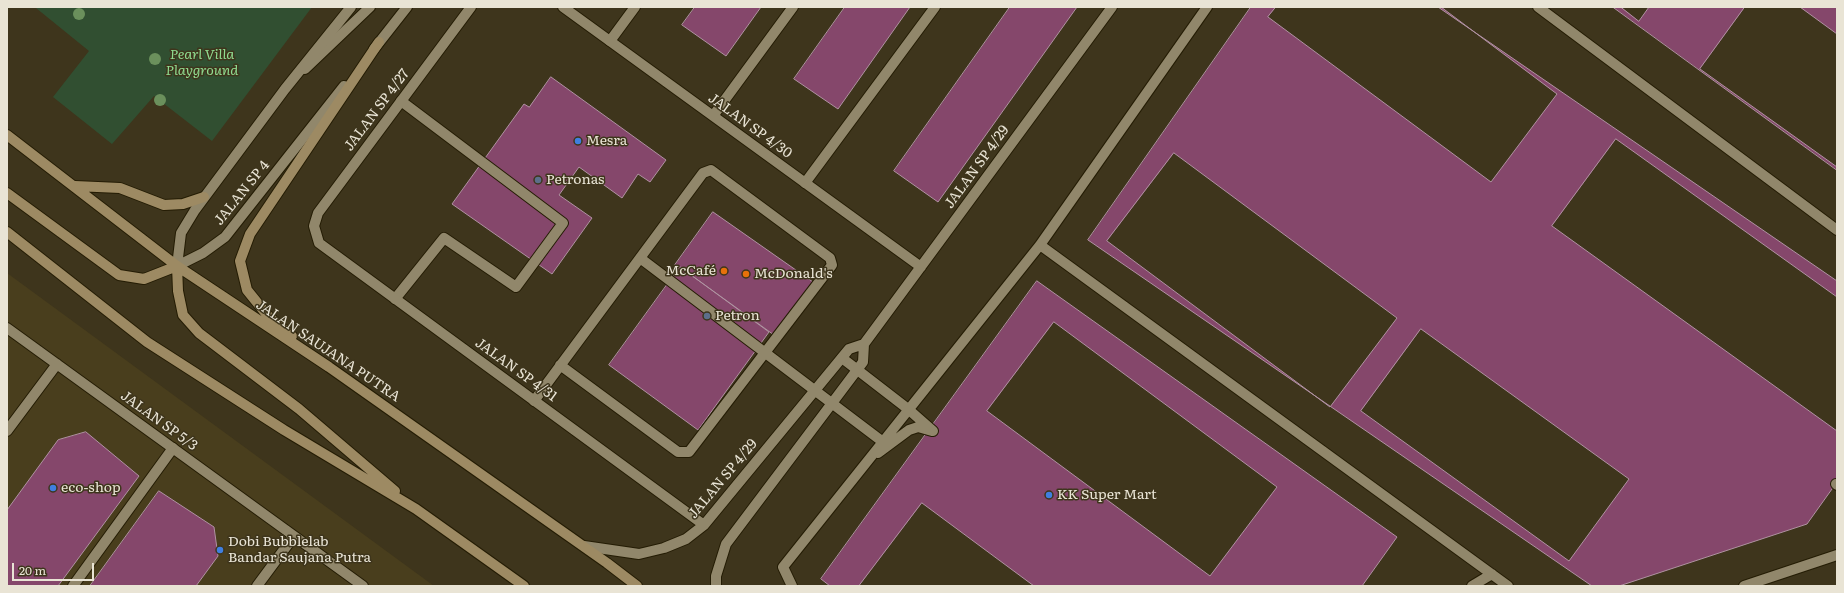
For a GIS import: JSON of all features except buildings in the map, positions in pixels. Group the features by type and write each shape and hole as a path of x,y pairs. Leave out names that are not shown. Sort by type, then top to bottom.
{"main road":[{"path":"328,368 268,316 247,290 240,262 250,234 379,42"},
{"name":"JALAN SAUJANA PUTRA","path":"7,135 177,266 328,368 584,546 637,586"},
{"path":"75,186 120,188 164,205 183,204 204,198"},
{"path":"7,193 120,275 144,279 177,266 178,291 183,315 199,333 299,408 416,509"},
{"path":"7,232 147,342 284,430 416,509 524,586"}],"street":[{"name":"JALAN SP 4","path":"177,266 181,233 204,198 285,89 351,7"},
{"path":"285,89 370,7"},
{"name":"JALAN SP 4","path":"177,266 203,253 225,237 407,7"},
{"name":"JALAN SP 4/27","path":"315,234 314,226 318,212 471,7"},
{"name":"JALAN SP 4/30","path":"563,7 921,267"},
{"path":"610,41 635,7"},
{"path":"713,116 793,7"},
{"path":"806,183 935,7"},
{"name":"JALAN SP 4/29","path":"584,546 639,554 664,548 686,539 704,525 848,349 864,344 1112,7"},
{"path":"792,586 783,567 1040,245 1207,7"},
{"path":"1538,7 1837,230"},
{"path":"395,299 444,238 516,287 563,223 401,101"},
{"path":"534,401 560,365 640,258 702,173 711,170 830,258 832,266 689,452 678,452 560,365"},
{"name":"JALAN SP 4/31","path":"315,234 318,243 704,525"},
{"path":"1040,245 1508,586"},
{"path":"640,258 883,442"},
{"name":"JALAN SP 5/3","path":"7,328 363,586"},
{"path":"716,586 716,576 726,544 863,362 864,344"},
{"path":"842,358 908,409 933,431 918,427 909,430 868,460"},
{"path":"7,431 57,364"},
{"path":"73,586 173,448"},
{"path":"257,586 294,536"},
{"path":"1744,586 1837,555"},
{"path":"1472,586 1492,574"}],"shaded area":[{"path":"7,273 434,586 7,586"}],"green space":[{"name":"Pearl Villa Playground","path":"312,7 212,141 154,96 112,144 53,97 89,51 36,8"}],"place":[{"name":"Mesra","path":"578,141"},
{"name":"Petronas","path":"538,180"},
{"name":"McCafé","path":"724,271"},
{"name":"McDonald's","path":"746,274"},
{"name":"Petron","path":"707,316"},
{"name":"eco-shop","path":"53,488"},
{"name":"KK Super Mart","path":"1049,495"},
{"name":"Dobi Bubblelab Bandar Saujana Putra","path":"220,550"}]}
